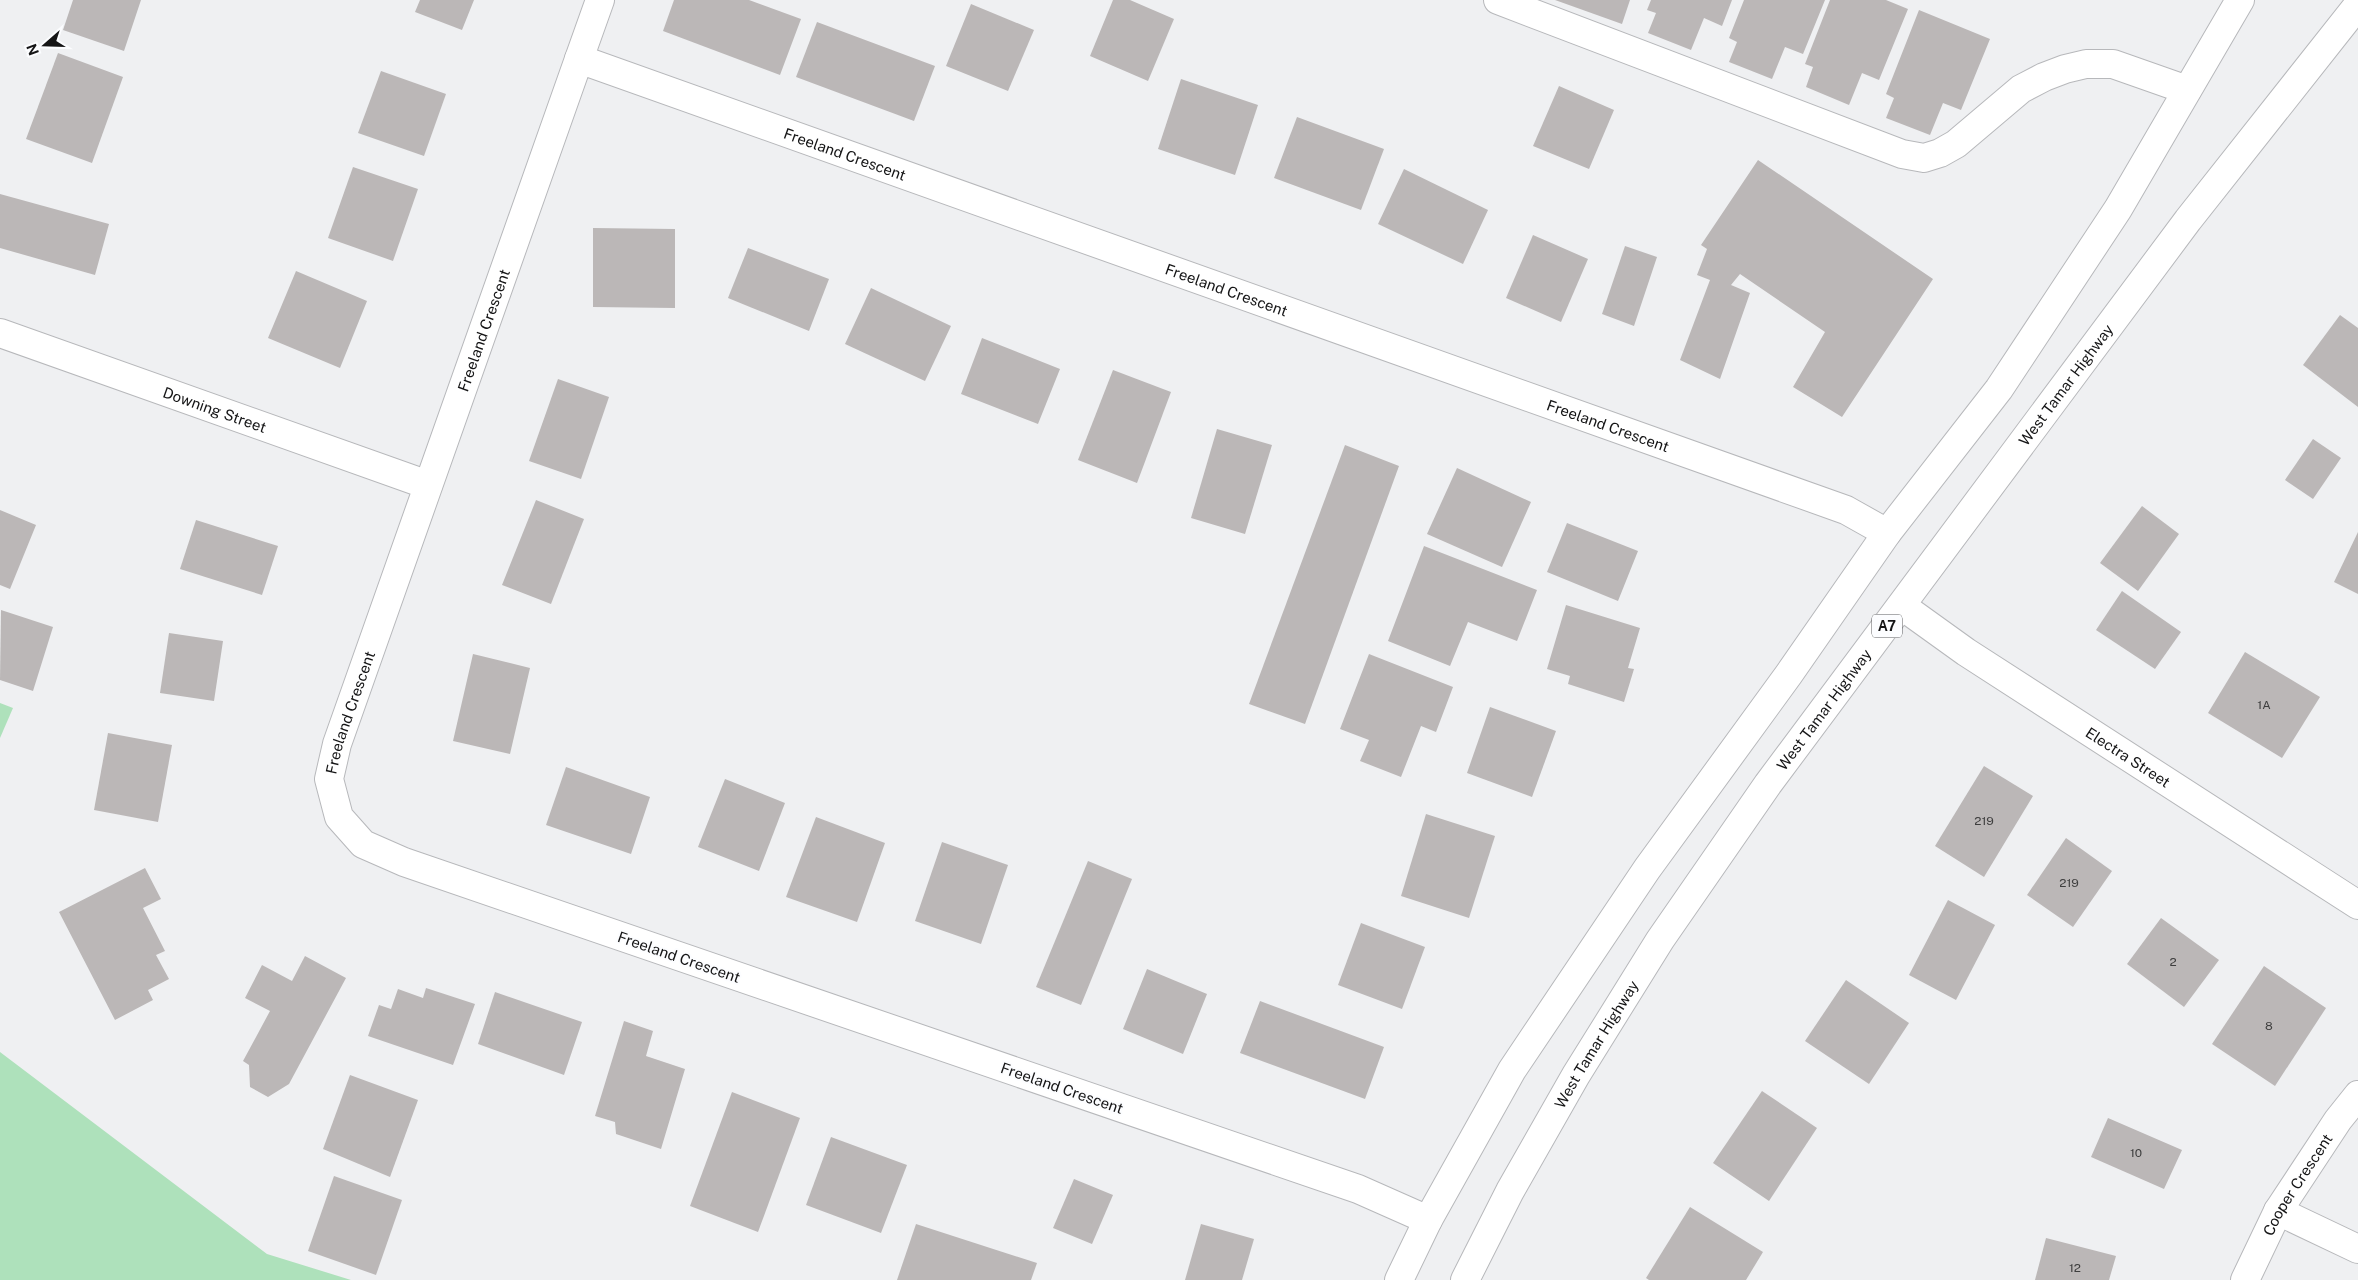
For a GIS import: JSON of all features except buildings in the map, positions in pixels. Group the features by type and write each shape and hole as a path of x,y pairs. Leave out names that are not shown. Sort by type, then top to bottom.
{"main road":[{"path":"580,59 600,0"},
{"path":"1498,0 1902,154 1924,158 1940,153 1956,144 2021,89 2044,76 2065,69 2086,64 2113,64 2187,90"},
{"path":"1399,1280 1428,1220 1512,1070 1604,931 1789,674 1887,532 2000,389 2118,209 2240,0"},
{"name":"West Tamar Highway","path":"1465,1280 1510,1192 1576,1075 1660,940 1768,784 2188,220 2358,5"},
{"name":"Freeland Crescent","path":"1428,1220 1358,1189 423,868 363,844 339,817 330,779 338,744 580,59 1846,510 1887,532"},
{"name":"Downing Street","path":"0,333 428,485"},
{"name":"Electra Street","path":"1902,606 1966,652 2358,905"},
{"name":"Cooper Crescent","path":"2245,1280 2278,1211 2338,1120 2358,1096"},
{"path":"2278,1211 2358,1249"}],"green space":[{"path":"0,703 13,708 0,738"},
{"path":"0,1052 267,1254 351,1280 0,1280"}]}
